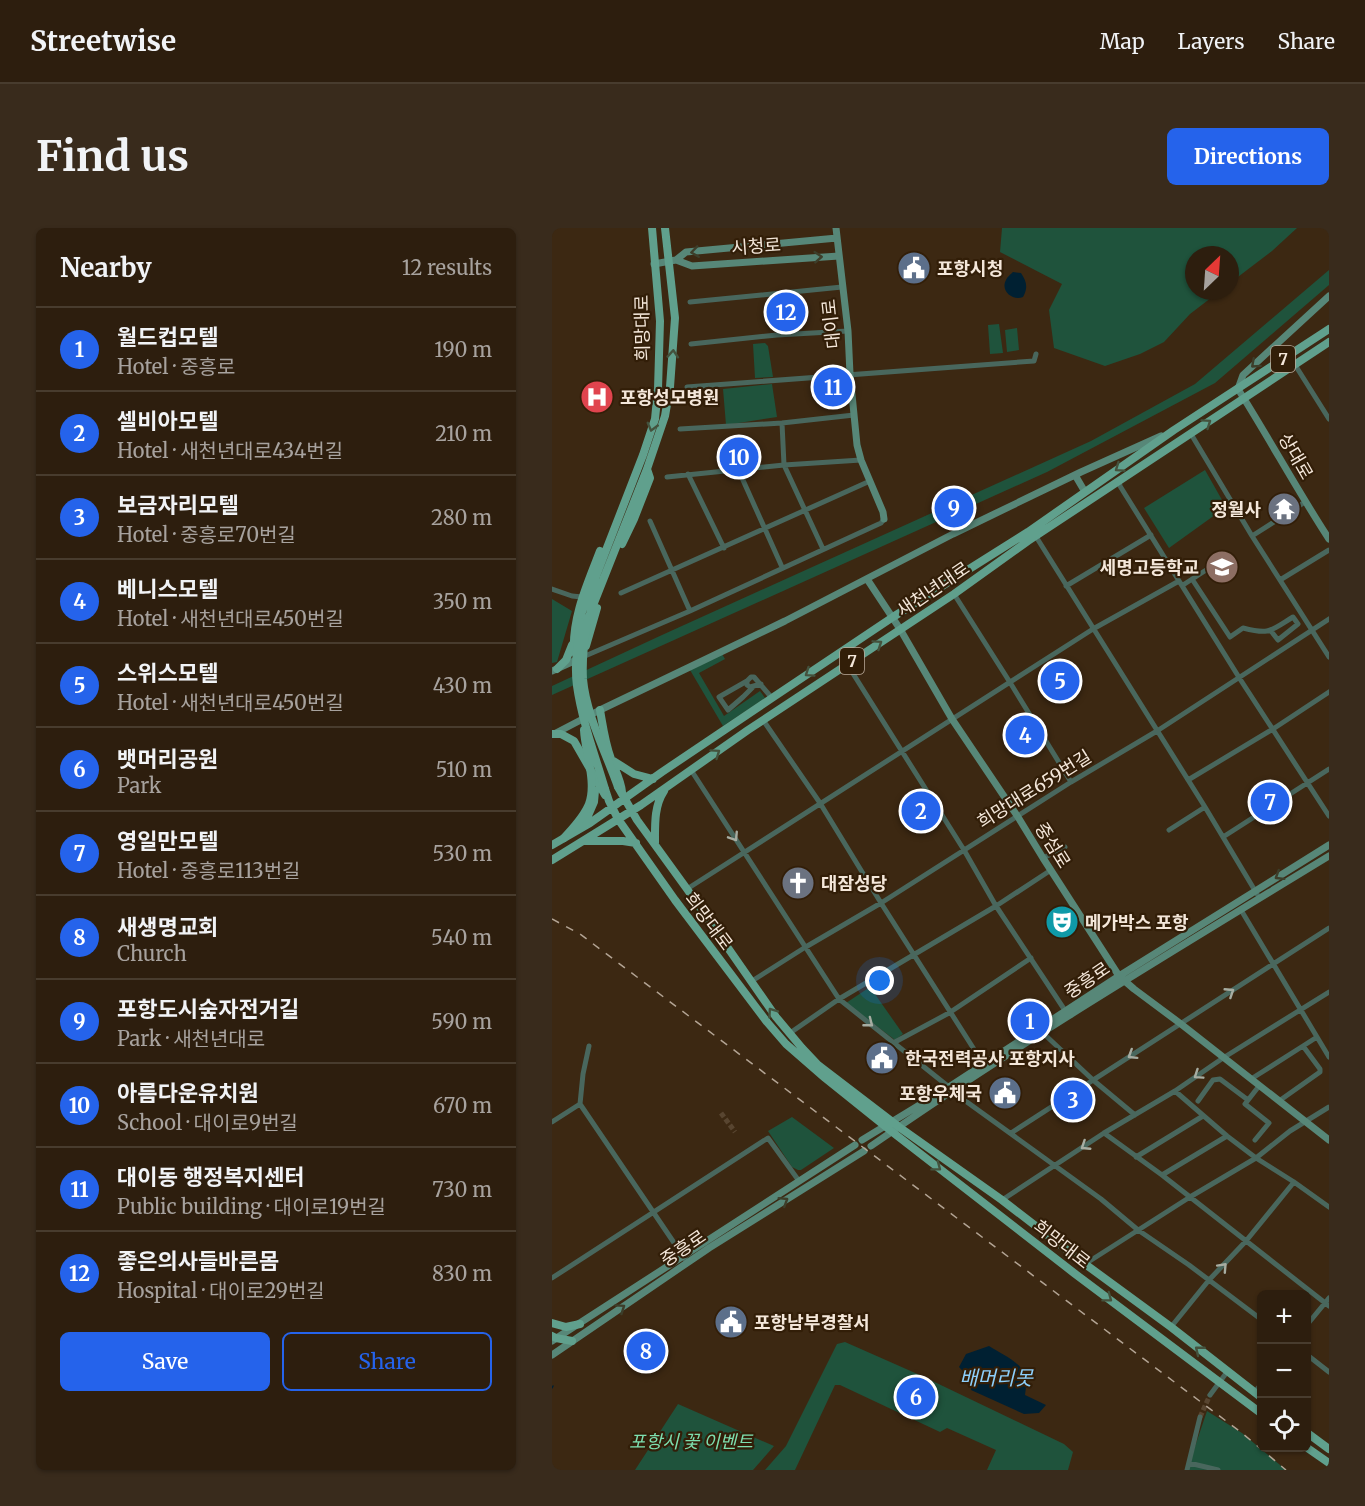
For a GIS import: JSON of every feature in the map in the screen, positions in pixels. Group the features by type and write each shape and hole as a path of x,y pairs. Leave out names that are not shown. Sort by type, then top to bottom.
{"main road":[{"name":"희망대로","path":"652,228 660,321 655,419 582,612 584,622 583,680 588,705 618,787 632,811 776,1017 818,1065 889,1126 899,1127 1002,1200 1257,1395"},
{"name":"희망대로","path":"665,228 673,261 675,318 672,373 665,416 647,469 592,608 584,622 576,664 577,685 585,715 611,805 618,819 675,900 786,1044 812,1067 1257,1410"},
{"name":"대이로","path":"836,228 848,331 857,445 861,460 884,512 884,519"},
{"name":"시청로","path":"673,261 686,252 837,238"},
{"name":"시청로","path":"654,264 673,261 692,266 838,256"},
{"path":"1238,389 1243,375 1329,296"},
{"name":"새천년대로","path":"552,860 632,811 763,720 954,594 1085,492 1174,430 1329,329"},
{"name":"새천년대로","path":"552,845 583,827 611,805 893,618 1119,480 1329,342"},
{"name":"상대로","path":"1238,389 1329,538"},
{"name":"새천년대로","path":"893,618 867,579 953,534 1174,430"},
{"path":"554,670 566,660 573,641 582,597 631,475 639,465"},
{"path":"573,641 572,655 574,661 580,664 584,662 604,584 650,478 647,469"},
{"path":"1075,475 1085,492"},
{"path":"552,735 585,715 708,659 867,579"},
{"name":"중섬로","path":"893,618 952,718 1122,978 1329,1140"},
{"path":"574,652 578,650 585,654"},
{"path":"554,670 574,661"},
{"path":"600,710 603,732 622,784 624,798"},
{"path":"564,838 584,814 591,797 591,779 586,754 585,715"},
{"path":"552,735 561,734 574,741 611,805"},
{"path":"611,759 634,774 653,779"},
{"path":"583,827 594,802 596,777"},
{"path":"655,844 657,809 660,797 668,786"},
{"path":"584,841 636,843"},
{"name":"중흥로","path":"862,1140 1043,1033 1122,978 1240,910 1329,845"},
{"name":"중흥로","path":"899,1127 984,1065 1066,1012 1258,895 1329,856"},
{"name":"중흥로","path":"871,1146 889,1126"},
{"name":"중흥로","path":"552,1354 685,1259 855,1145"},
{"name":"중흥로","path":"553,1339 864,1151"},
{"path":"552,1323 567,1327 580,1324"},
{"path":"553,1339 572,1341"},
{"path":"1311,1436 1329,1449"},
{"path":"1311,1450 1329,1463"}],"street":[{"path":"690,303 842,287"},
{"path":"691,344 777,335 848,331"},
{"path":"687,387 1034,361 1036,354"},
{"path":"1295,363 1329,419"},
{"path":"680,429 782,423 854,415"},
{"path":"782,423 784,465 823,549"},
{"path":"1191,434 1252,536 1329,657"},
{"path":"667,477 861,460"},
{"path":"738,469 782,567"},
{"path":"688,474 724,548"},
{"path":"1119,480 1120,486 1150,535 1329,816"},
{"path":"621,593 870,481"},
{"path":"1252,536 1305,502"},
{"path":"585,654 690,611 881,523 884,519"},
{"path":"650,521 690,611"},
{"path":"1034,533 1258,895"},
{"path":"1066,586 1150,535"},
{"path":"1280,580 1329,550"},
{"path":"687,889 1093,628 1192,579 1220,561"},
{"path":"1192,579 1230,637"},
{"path":"552,589 582,597"},
{"path":"954,594 1071,783"},
{"path":"572,596 579,607"},
{"path":"1219,644 1243,628 1260,633 1271,631 1293,617 1298,624 1278,640 1271,631"},
{"name":"희망대로659번길","path":"752,981 1157,732 1329,619"},
{"path":"1286,634 1292,643"},
{"path":"847,664 964,850 996,906 1066,1012"},
{"path":"761,684 753,687 728,710 719,697 754,677 761,684 772,698"},
{"path":"747,681 747,685 753,687"},
{"path":"1188,780 1329,692"},
{"path":"763,720 820,803 949,1013 984,1065"},
{"path":"1223,837 1329,769"},
{"path":"691,770 839,999 895,1042 960,1097 1056,1165 1138,1230 1257,1316"},
{"path":"1169,830 1205,807"},
{"path":"1043,858 1065,847"},
{"path":"790,1033 839,999 996,906 1051,870"},
{"path":"1240,910 1329,1057"},
{"path":"1011,1133 1329,928"},
{"path":"895,1042 949,1013 1031,958"},
{"path":"1002,1200 1329,992"},
{"path":"1043,1033 1093,1080 1135,1115"},
{"path":"1251,1079 1317,1037"},
{"path":"589,1046 580,1104 685,1259"},
{"path":"1279,1101 1320,1072 1303,1046"},
{"path":"1198,1101 1213,1080 1220,1079 1248,1100"},
{"path":"1255,1140 1269,1123 1245,1104 1259,1086"},
{"path":"1175,1091 1256,1158 1329,1207"},
{"path":"552,1122 580,1104"},
{"path":"1085,1264 1256,1158 1290,1131 1329,1107"},
{"path":"1136,1156 1203,1116"},
{"path":"1104,1133 1328,1302 1311,1321"},
{"path":"1162,1175 1227,1136"},
{"path":"552,1278 768,1138 799,1181"},
{"path":"1171,1327 1294,1182"},
{"path":"1311,1358 1329,1372"},
{"path":"1210,1395 1227,1372"},
{"path":"1254,1393 1257,1389"},
{"path":"1187,1470 1200,1417"},
{"path":"1189,1463 1218,1470"}],"green space":[{"path":"1002,228 1297,228 1239,276 1239,246 1185,246 1185,300 1208,300 1190,314 1164,342 1140,354 1105,366 1054,348 1049,310 1062,284 1000,252"},
{"path":"1329,270 1329,285 1215,383 1047,472 552,695 552,686 1091,441 1195,384"},
{"path":"999,324 1003,353 990,354 988,325"},
{"path":"1017,328 1019,350 1007,352 1005,330"},
{"path":"765,343 768,346 773,377 755,378 753,344"},
{"path":"772,384 777,417 726,425 723,389"},
{"path":"1205,470 1226,507 1169,548 1144,508"},
{"path":"552,599 572,611 557,662 552,663"},
{"path":"722,654 725,659 699,673 724,716 760,691 765,698 723,726 690,670"},
{"path":"870,987 903,1034 895,1040 846,1003"},
{"path":"792,1117 834,1148 801,1170 792,1167 768,1131"},
{"path":"845,1342 1064,1444 1073,1452 1068,1470 987,1470 996,1450 947,1428 940,1432 840,1385 835,1385 795,1470 765,1470 786,1446 837,1344"},
{"name":"포항시 꽃 이벤트","path":"678,1404 774,1446 753,1470 635,1470"},
{"path":"1207,1411 1242,1433 1257,1446 1257,1452 1265,1452 1286,1470 1187,1470"}],"water":[{"path":"1013,272 1021,273 1025,279 1026,291 1023,297 1015,298 1006,291 1005,284"},
{"name":"배머리못","path":"989,1346 1009,1358 1025,1374 1025,1395 1046,1405 1039,1413 1024,1414 971,1390 972,1381 959,1367 966,1354"}],"tunnel":[{"path":"721,1113 735,1132"},
{"path":"1200,1417 1210,1395"}],"railway":[{"path":"552,919 580,934 1242,1433 1286,1470"}],"place":[{"name":"포항시청","path":"914,268"},
{"name":"좋은의사들바른몸","path":"786,312"},
{"name":"대이동 행정복지센터","path":"833,387"},
{"name":"포항성모병원","path":"597,397"},
{"name":"아름다운유치원","path":"739,457"},
{"name":"포항도시숲자전거길","path":"954,508"},
{"name":"정월사","path":"1284,509"},
{"name":"세명고등학교","path":"1222,567"},
{"name":"스위스모텔","path":"1060,681"},
{"name":"베니스모텔","path":"1025,735"},
{"name":"영일만모텔","path":"1270,802"},
{"name":"셀비아모텔","path":"921,811"},
{"name":"대잠성당","path":"798,883"},
{"name":"메가박스 포항","path":"1062,922"},
{"name":"월드컵모텔","path":"1030,1021"},
{"name":"한국전력공사 포항지사","path":"882,1058"},
{"name":"포항우체국","path":"1005,1093"},
{"name":"보금자리모텔","path":"1073,1100"},
{"name":"포항남부경찰서","path":"731,1322"},
{"name":"새생명교회","path":"646,1351"},
{"name":"뱃머리공원","path":"916,1397"}]}
